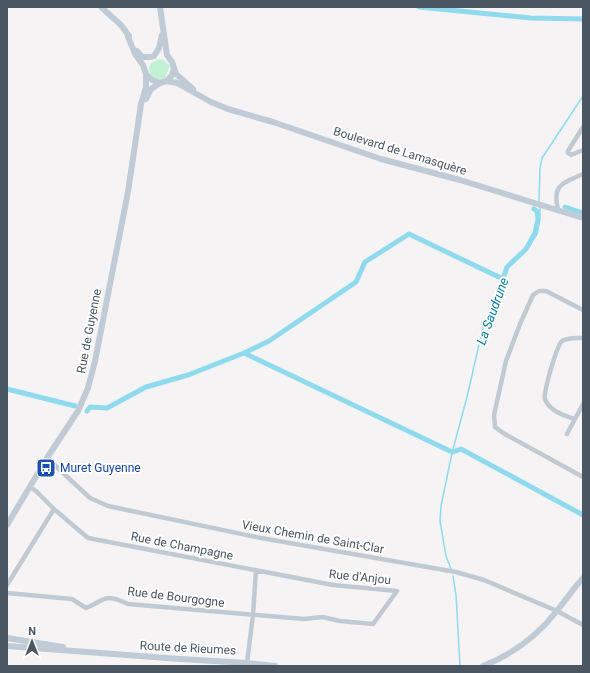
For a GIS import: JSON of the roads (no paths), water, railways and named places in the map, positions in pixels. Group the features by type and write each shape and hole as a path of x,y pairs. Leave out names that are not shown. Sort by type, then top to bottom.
{"street":[{"path":"101,7 112,15 142,57 162,55 169,58"},
{"path":"139,122 147,96 151,89 160,83 167,81 172,75 174,67 166,49 160,7"},
{"path":"139,122 141,104 146,87 148,60 159,48 162,23"},
{"path":"127,34 135,54 152,80 160,83"},
{"name":"Boulevard de Lamasquère","path":"174,67 176,74 180,78 211,102"},
{"name":"Boulevard de Lamasquère","path":"167,81 177,83 211,102 381,159 460,180 583,218"},
{"name":"Rue de Guyenne","path":"7,525 47,458 78,411 86,394 91,378 128,192 139,122"},
{"path":"583,127 568,153 571,155 583,150"},
{"path":"558,210 555,195 558,188 562,184 583,174"},
{"path":"583,310 546,291 538,291 533,295 506,361 494,415 495,427 583,477"},
{"path":"575,418 562,415 549,407 544,396 553,359 561,342 569,338 583,338"},
{"path":"566,434 583,404"},
{"name":"Vieux Chemin de Saint-Clar","path":"47,458 90,498 108,506 261,538 456,572 484,580 557,611 583,625"},
{"name":"Rue de Champagne","path":"30,487 88,538 256,570"},
{"path":"7,585 54,509"},
{"path":"247,663 253,615 256,570"},
{"name":"Rue d'Anjou","path":"253,615 304,619 322,617 340,622 373,624 397,591 333,585 256,570"},
{"path":"487,665 526,642 546,624 583,578"},
{"name":"Rue de Bourgogne","path":"7,593 72,599 86,608 97,601 111,597 128,604 253,615"},
{"name":"Route de Rieumes","path":"7,638 100,653"},
{"name":"Route de Rieumes","path":"7,646 275,666"}],"waterway":[{"path":"419,7 531,18 583,19"},
{"name":"La Saudrune","path":"539,202 540,168 542,158 583,96"},
{"name":"La Saudrune","path":"451,569 446,556 440,521 441,506 452,453 483,327 508,268 527,250 537,234 540,219 540,207"},
{"path":"565,207 583,213"},
{"path":"87,411 90,407 107,408 146,387 188,375 244,353 269,341 356,282 365,262 409,234 503,279 507,267 526,249 535,233 538,219 537,211 534,209"},
{"path":"244,353 450,451"},
{"path":"7,389 75,406"},
{"path":"453,452 461,449 583,515"},
{"name":"La Saudrune","path":"453,576 456,595 460,666"}],"place":[{"name":"Muret Guyenne","path":"46,468"}]}
